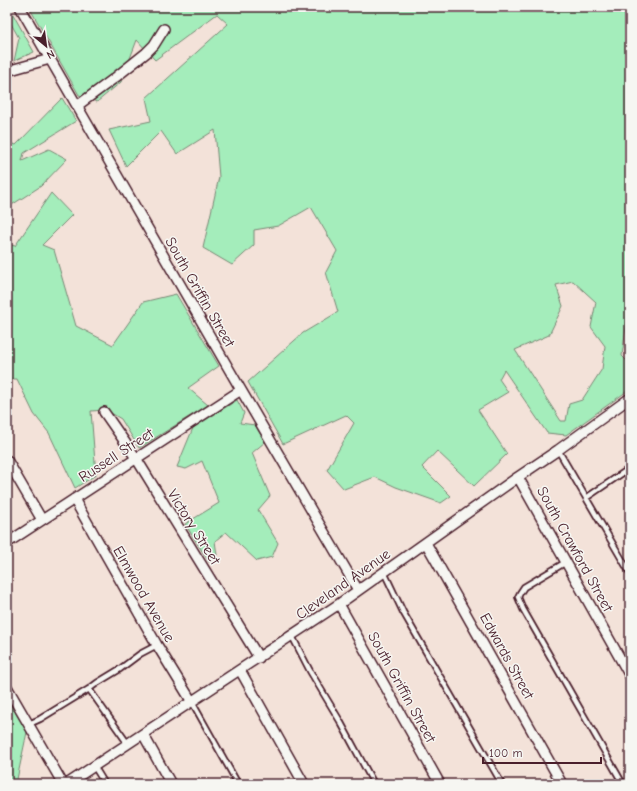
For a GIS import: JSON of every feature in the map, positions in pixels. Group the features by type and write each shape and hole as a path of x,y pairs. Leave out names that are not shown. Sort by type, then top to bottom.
{"street":[{"name":"South Griffin Street","path":"20,7 358,590"},
{"path":"77,106 146,53 154,45 164,29"},
{"path":"7,71 50,59"},
{"name":"Russell Street","path":"7,543 241,390"},
{"name":"Cleveland Avenue","path":"66,784 339,604 630,398"},
{"name":"Victory Street","path":"104,412 136,458 258,658"},
{"path":"7,460 42,520"},
{"name":"South Crawford Street","path":"518,477 630,676"},
{"name":"Elmwood Avenue","path":"74,500 157,645 192,702"},
{"name":"Edwards Street","path":"426,543 562,784"},
{"name":"South Griffin Street","path":"339,604 440,784"},
{"path":"240,670 304,784"},
{"path":"7,688 63,784"},
{"path":"143,734 171,784"}],"lane":[{"path":"558,450 630,573"},
{"path":"586,498 630,468"},
{"path":"566,562 524,587 518,597 622,784"},
{"path":"384,572 403,612 502,784"},
{"path":"292,636 310,671 374,784"},
{"path":"29,724 40,719 89,689 140,654 157,645"},
{"path":"89,689 128,744"},
{"path":"192,702 238,784"},
{"path":"94,766 105,784"}],"green space":[{"path":"7,7 9,7 34,52 14,61 19,38 10,22 7,26"},
{"path":"29,7 630,7 630,298 622,356 630,364 630,389 566,435 547,433 504,370 499,379 508,392 478,410 507,454 474,486 437,451 422,467 451,496 441,503 396,487 375,477 344,489 327,470 354,423 346,415 283,444 248,382 303,333 338,312 326,272 337,251 311,207 278,226 254,230 254,245 232,265 203,248 219,177 215,130 177,154 161,131 126,166 109,130 151,121 146,98 228,24 217,14 155,60 137,40 121,82 97,102 79,95","holes":["573,281 596,302 591,327 605,346 602,369 582,400 569,404 566,421 561,421 515,350 549,335 563,306 556,285"]},
{"path":"62,98 76,121 24,153 22,161 49,149 67,159 41,186 7,208 7,141 16,145"},
{"path":"51,193 72,215 42,245 54,250 76,326 113,345 143,302 176,294 219,366 188,388 208,405 139,448 121,419 106,410 91,411 96,475 75,488 49,433 34,414 17,379 7,379 7,244 15,246"},
{"path":"237,400 244,413 240,423 255,425 265,442 252,453 270,496 258,510 278,543 272,557 257,561 226,532 215,541 217,555 209,562 185,524 219,503 202,461 186,469 177,467 193,428"},
{"path":"7,698 27,732 16,784 7,784"}]}
